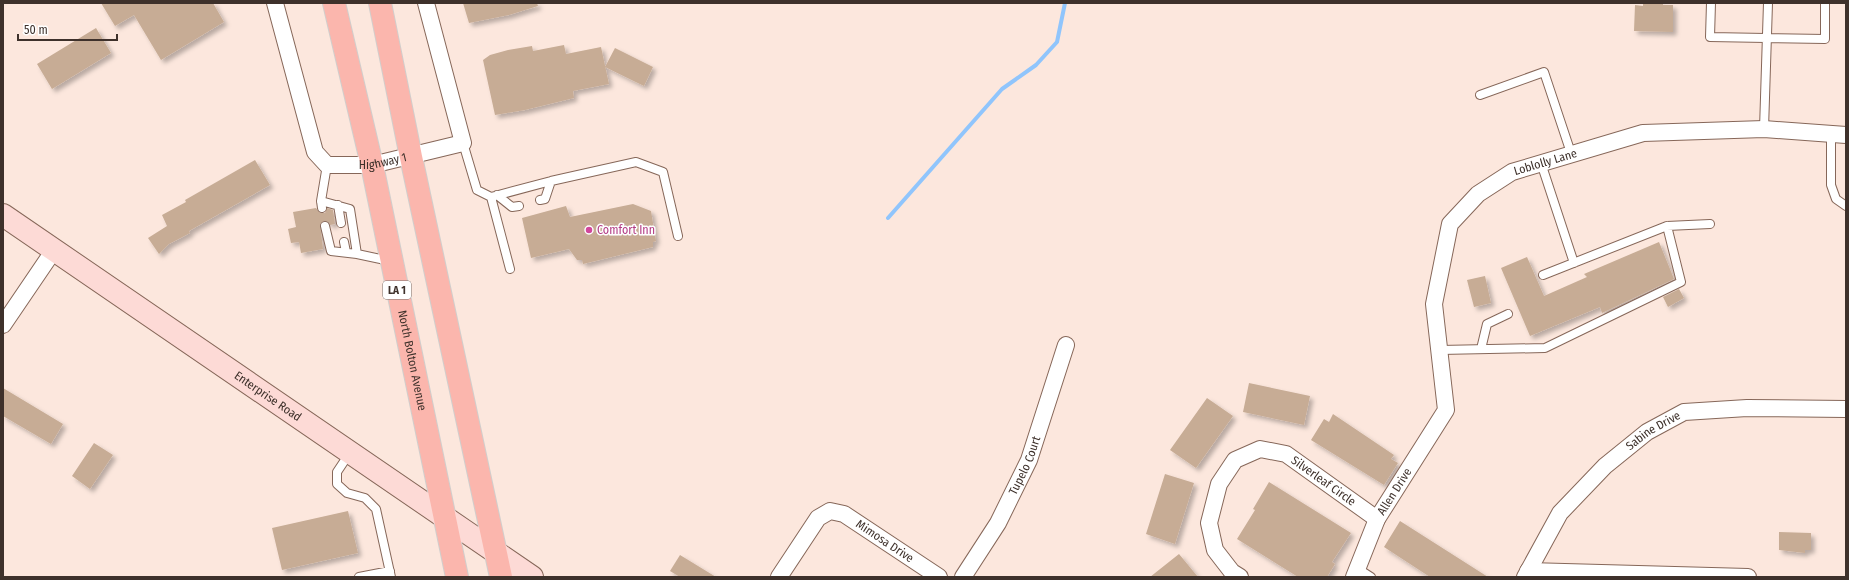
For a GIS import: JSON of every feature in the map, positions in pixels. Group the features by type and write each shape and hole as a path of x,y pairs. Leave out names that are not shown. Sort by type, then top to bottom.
{"main road":[{"name":"North Bolton Avenue","path":"334,3 372,165 457,577"},
{"path":"380,3 411,157 502,577"}],"street":[{"path":"275,3 315,152 327,165"},
{"path":"426,3 464,143"},
{"name":"Loblolly Lane","path":"1446,410 1434,304 1450,224 1478,194 1512,172 1643,132 1764,129 1839,135"},
{"name":"Highway 1","path":"327,165 372,165 411,157 464,143"},
{"name":"Enterprise Road","path":"3,215 532,577"},
{"path":"3,325 54,250"},
{"name":"Tupelo Court","path":"963,577 998,523 1029,460 1066,345"},
{"name":"Sabine Drive","path":"1526,574 1560,514 1605,466 1647,432 1684,412 1747,408 1846,409"},
{"name":"Allen Drive","path":"1361,574 1377,519 1446,410"},
{"name":"Silverleaf Circle","path":"1240,577 1232,572 1215,550 1209,523 1219,484 1235,460 1260,449 1286,454 1377,519"},
{"name":"Mimosa Drive","path":"779,577 818,518 830,511 844,514 939,577"},
{"path":"1526,574 1748,577"}],"lane":[{"path":"1711,3 1710,37 1767,39 1825,39 1825,3"},
{"path":"1764,129 1768,3"},
{"path":"1480,95 1544,72 1571,153"},
{"path":"1839,135 1831,186 1836,199 1846,206"},
{"path":"464,143 477,190 494,196 512,207 519,206"},
{"path":"494,196 550,180 636,162 663,172 678,236"},
{"path":"1541,163 1574,263"},
{"path":"327,165 322,204 338,204 350,209 357,254"},
{"path":"540,200 545,199 550,180"},
{"path":"494,196 510,269"},
{"path":"338,204 341,223"},
{"path":"1543,275 1667,226 1710,224"},
{"path":"325,226 331,251 346,252 391,261"},
{"path":"1440,350 1545,348 1681,282 1667,226"},
{"path":"344,242 346,252"},
{"path":"1481,349 1487,324 1508,314"},
{"path":"349,453 337,472 337,484 347,493 364,498 376,509 390,574 359,577"}],"building":[{"path":"101,3 213,3 224,22 161,60 134,15 115,26"},
{"path":"463,3 537,3 538,6 509,15 469,23"},
{"path":"1643,3 1663,3 1663,5 1673,5 1673,32 1634,31 1635,5 1643,6"},
{"path":"96,28 111,53 52,89 37,64"},
{"path":"564,45 566,54 601,47 609,84 573,91 574,98 525,110 495,115 483,60 490,55 508,50 532,46 533,51"},
{"path":"615,48 653,67 644,86 605,67"},
{"path":"255,160 270,185 189,231 190,233 169,244 159,254 148,238 167,226 162,215 186,202 185,200"},
{"name":"Comfort Inn","path":"633,204 651,211 656,241 653,242 653,247 583,264 582,260 577,260 569,249 531,258 522,218 566,206 570,217"},
{"path":"316,208 320,213 325,213 327,208 333,210 335,224 330,225 329,222 324,221 320,224 323,249 301,253 299,242 291,243 288,229 296,227 293,212"},
{"path":"1659,242 1674,279 1602,313 1600,307 1530,336 1501,268 1527,257 1544,296 1587,277 1584,274"},
{"path":"1485,276 1491,303 1474,307 1467,280"},
{"path":"1679,289 1684,298 1668,307 1663,297"},
{"path":"1249,383 1310,396 1304,425 1243,412"},
{"path":"3,388 63,424 51,444 3,416"},
{"path":"1207,398 1233,416 1196,468 1170,450"},
{"path":"1333,414 1394,455 1391,459 1398,463 1384,485 1311,440 1324,419 1329,422"},
{"path":"94,443 113,455 90,489 72,476"},
{"path":"1165,474 1194,483 1175,544 1146,534"},
{"path":"1269,482 1351,533 1332,562 1335,564 1327,577 1298,577 1237,539 1255,510 1253,509"},
{"path":"348,511 358,553 282,570 272,528"},
{"path":"1400,521 1488,577 1430,577 1384,547"},
{"path":"1779,532 1811,533 1811,550 1805,550 1805,553 1779,550"},
{"path":"1179,554 1198,577 1150,577"},
{"path":"680,555 716,577 680,577 670,571"}],"waterway":[{"path":"888,218 1002,89 1036,65 1057,42 1065,3"}],"place":[{"name":"Comfort Inn","path":"589,230"}]}
